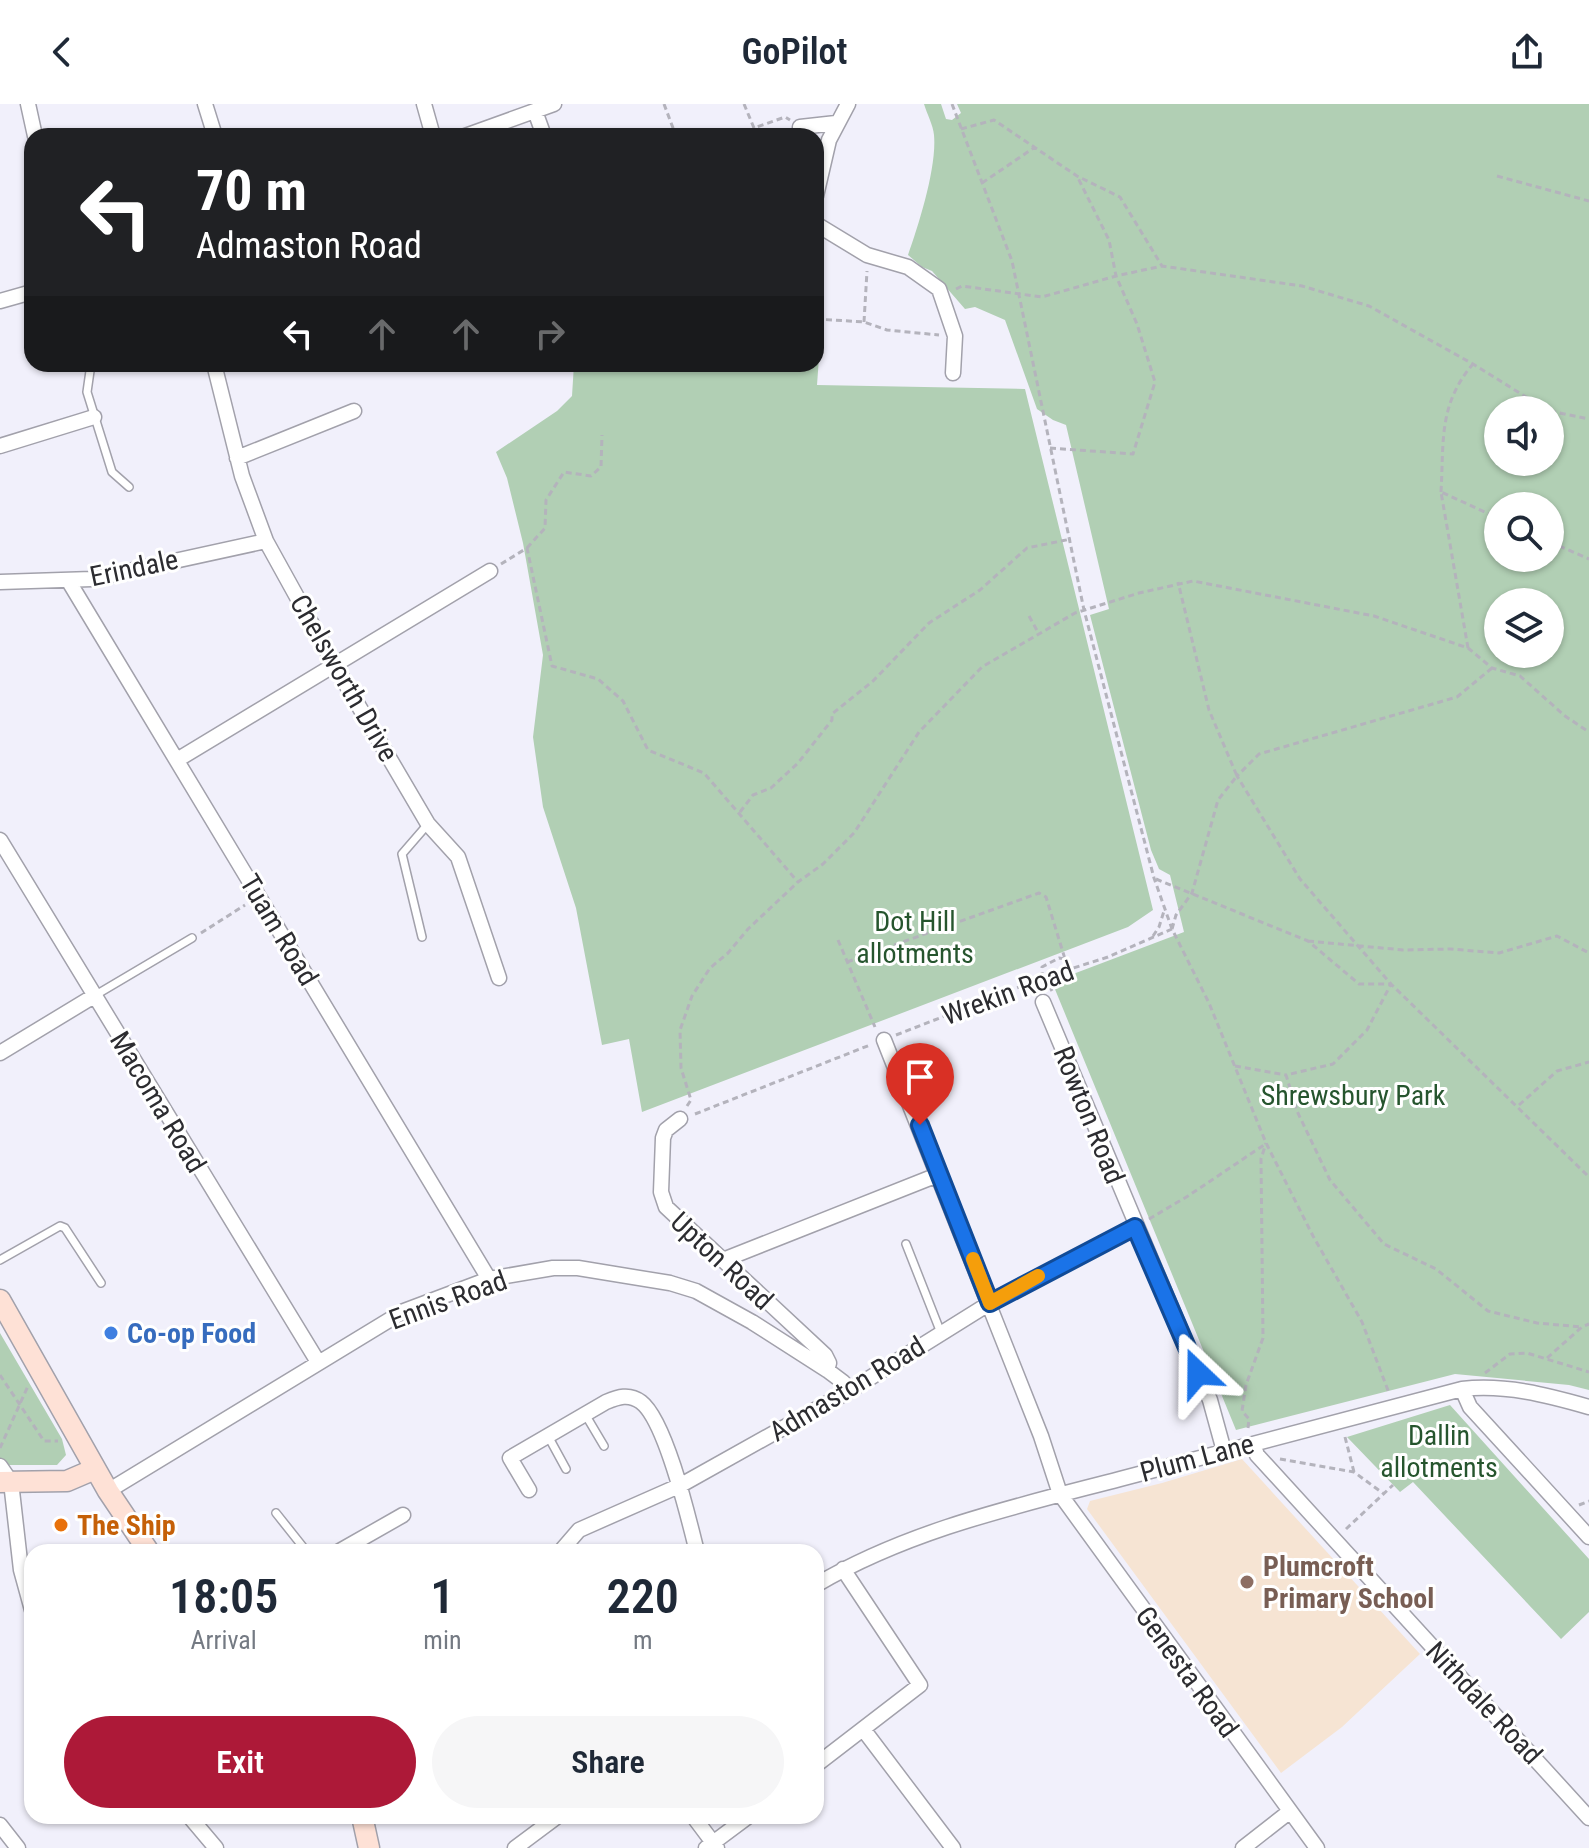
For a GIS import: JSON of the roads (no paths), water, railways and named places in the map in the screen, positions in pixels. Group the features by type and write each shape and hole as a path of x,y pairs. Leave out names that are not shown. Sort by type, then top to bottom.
{"street":[{"path":"28,104 33,128"},
{"path":"205,104 212,128"},
{"path":"424,104 431,128"},
{"path":"487,128 554,104"},
{"path":"824,162 836,123 848,104"},
{"path":"535,111 541,128"},
{"path":"800,127 836,123"},
{"path":"824,229 867,255 908,267 939,289 955,336 953,373"},
{"path":"0,301 24,294"},
{"name":"Chelsworth Drive","path":"216,372 237,458 266,541 428,824 458,857 499,978"},
{"path":"237,458 354,411"},
{"path":"0,446 94,417"},
{"name":"Erindale","path":"0,582 92,579 266,541"},
{"path":"177,760 490,571"},
{"name":"Tuam Road","path":"68,580 489,1279"},
{"name":"Macoma Road","path":"0,840 318,1362"},
{"path":"0,1053 94,996"},
{"name":"Rowton Road","path":"1043,1002 1230,1449"},
{"name":"Genesta Road","path":"884,1040 940,1174 1041,1436 1060,1494 1317,1848"},
{"name":"Upton Road","path":"680,1119 666,1130 661,1192 666,1207 825,1355 829,1363 827,1370"},
{"path":"723,1260 940,1174"},
{"name":"Admaston Road","path":"567,1544 579,1530 681,1485 849,1391 990,1303 1135,1227"},
{"name":"Ennis Road","path":"108,1491 404,1311 489,1279 553,1268 578,1268 670,1283 696,1291 827,1370 849,1391"},
{"path":"0,1300 95,1469 144,1544"},
{"name":"Plum Lane","path":"824,1580 925,1533 1060,1494 1462,1389 1485,1386 1507,1388 1589,1407"},
{"path":"1462,1389 1470,1407 1589,1537"},
{"path":"529,1490 510,1458 585,1414 619,1397 630,1397 641,1402 651,1414 681,1485 695,1544"},
{"name":"Nithdale Road","path":"1253,1444 1257,1455 1589,1818"},
{"path":"24,1581 4,1477 67,1481 95,1469"},
{"path":"352,1544 403,1515"},
{"path":"824,1759 920,1685 843,1569"},
{"path":"863,1729 953,1848"},
{"path":"1243,1848 1289,1812"},
{"path":"196,1824 216,1848"},
{"path":"364,1824 369,1848"},
{"path":"515,1848 547,1824"},
{"path":"698,1824 712,1846 739,1824"},
{"path":"0,1825 18,1848"}],"lane":[{"path":"90,372 87,392 112,472 129,487"},
{"path":"422,937 402,854 428,824"},
{"path":"94,996 192,938"},
{"path":"0,1260 60,1226 65,1228 101,1283"},
{"path":"906,1244 941,1333"},
{"path":"585,1414 604,1446"},
{"path":"548,1436 566,1469"},
{"path":"276,1513 301,1544"}],"place":[{"name":"Co-op Food","path":"111,1333"},
{"name":"The Ship","path":"61,1525"},
{"name":"Plumcroft Primary School","path":"1247,1582"}],"park label":[{"name":"Dot Hill allotments","path":"915,937"},
{"name":"Shrewsbury Park","path":"1353,1095"},
{"name":"Dallin allotments","path":"1439,1451"}]}
